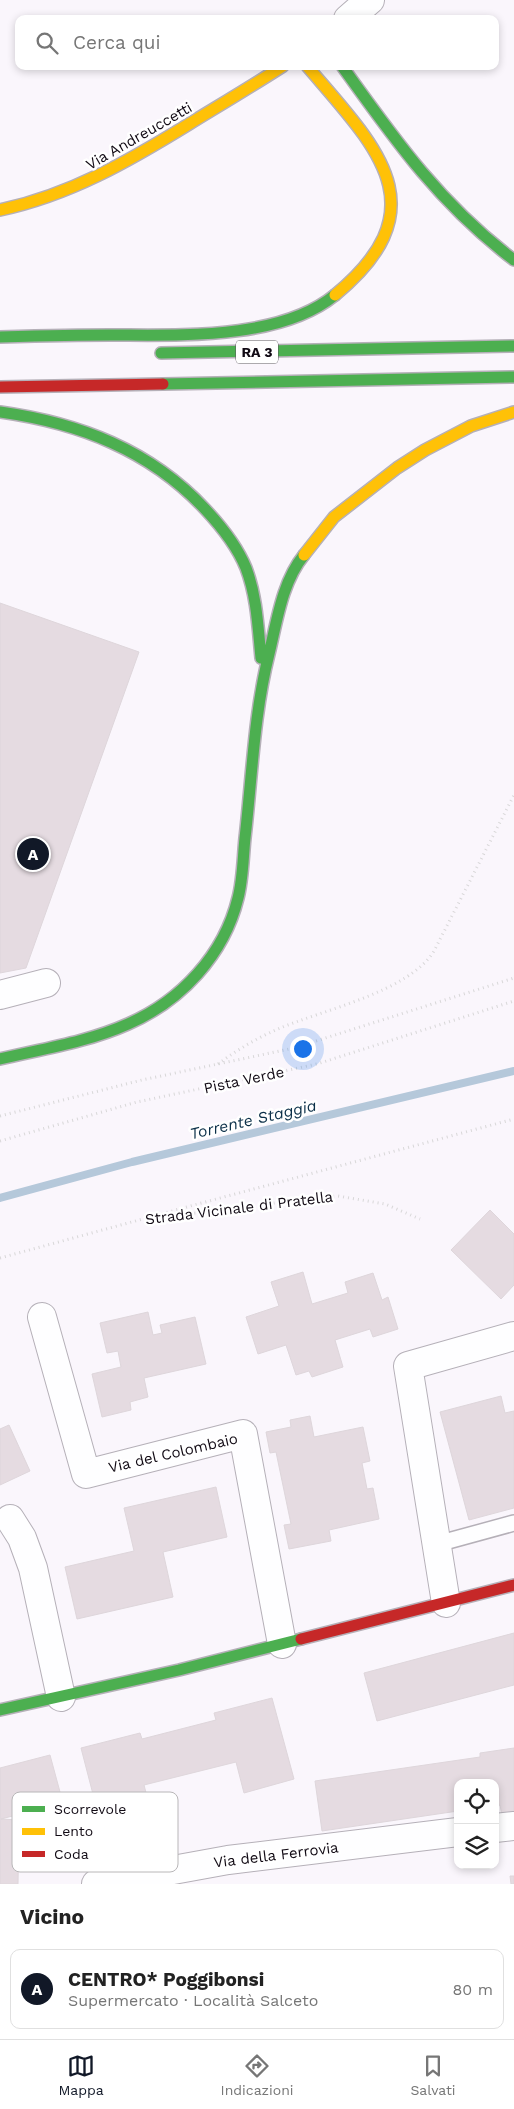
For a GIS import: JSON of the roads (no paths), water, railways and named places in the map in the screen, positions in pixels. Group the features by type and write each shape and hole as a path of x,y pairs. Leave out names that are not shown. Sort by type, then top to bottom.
{"main road":[{"name":"Via Andreuccetti","path":"0,210 48,198 91,182 277,70"},
{"path":"0,337 189,334 243,330 286,320 309,311 344,290 359,275 381,243 391,213 391,187 387,175 363,135 345,109 311,70"},
{"path":"345,70 416,170 476,232 514,260"},
{"name":"RA 3","path":"144,354 514,346"},
{"name":"RA 3","path":"0,387 514,377"},
{"path":"0,412 60,422 111,441 157,466 191,494 224,531 245,567 256,606 263,676"},
{"path":"0,1059 98,1034 140,1018 184,986 219,944 239,896 263,676 290,580 298,562 322,529 360,495 424,450 470,426 514,412"},
{"path":"0,1710 282,1644 514,1585"}],"street":[{"path":"353,15 370,0"},
{"path":"0,995 46,984"},
{"name":"Via del Colombaio","path":"42,1317 86,1474 244,1434 282,1644"},
{"path":"446,1603 408,1366 514,1336"},
{"path":"10,1519 22,1538 32,1568 61,1697"},
{"path":"499,1828 514,1826"},
{"name":"Via della Ferrovia","path":"178,1869 228,1860 454,1832"},
{"name":"Via della Ferrovia","path":"96,1884 162,1872"}],"lane":[{"path":"437,1544 514,1523"}],"waterway":[{"name":"Torrente Staggia","path":"0,1198 132,1162 514,1071"}],"place":[{"name":"CENTRO* Poggibonsi","path":"33,854"}]}
